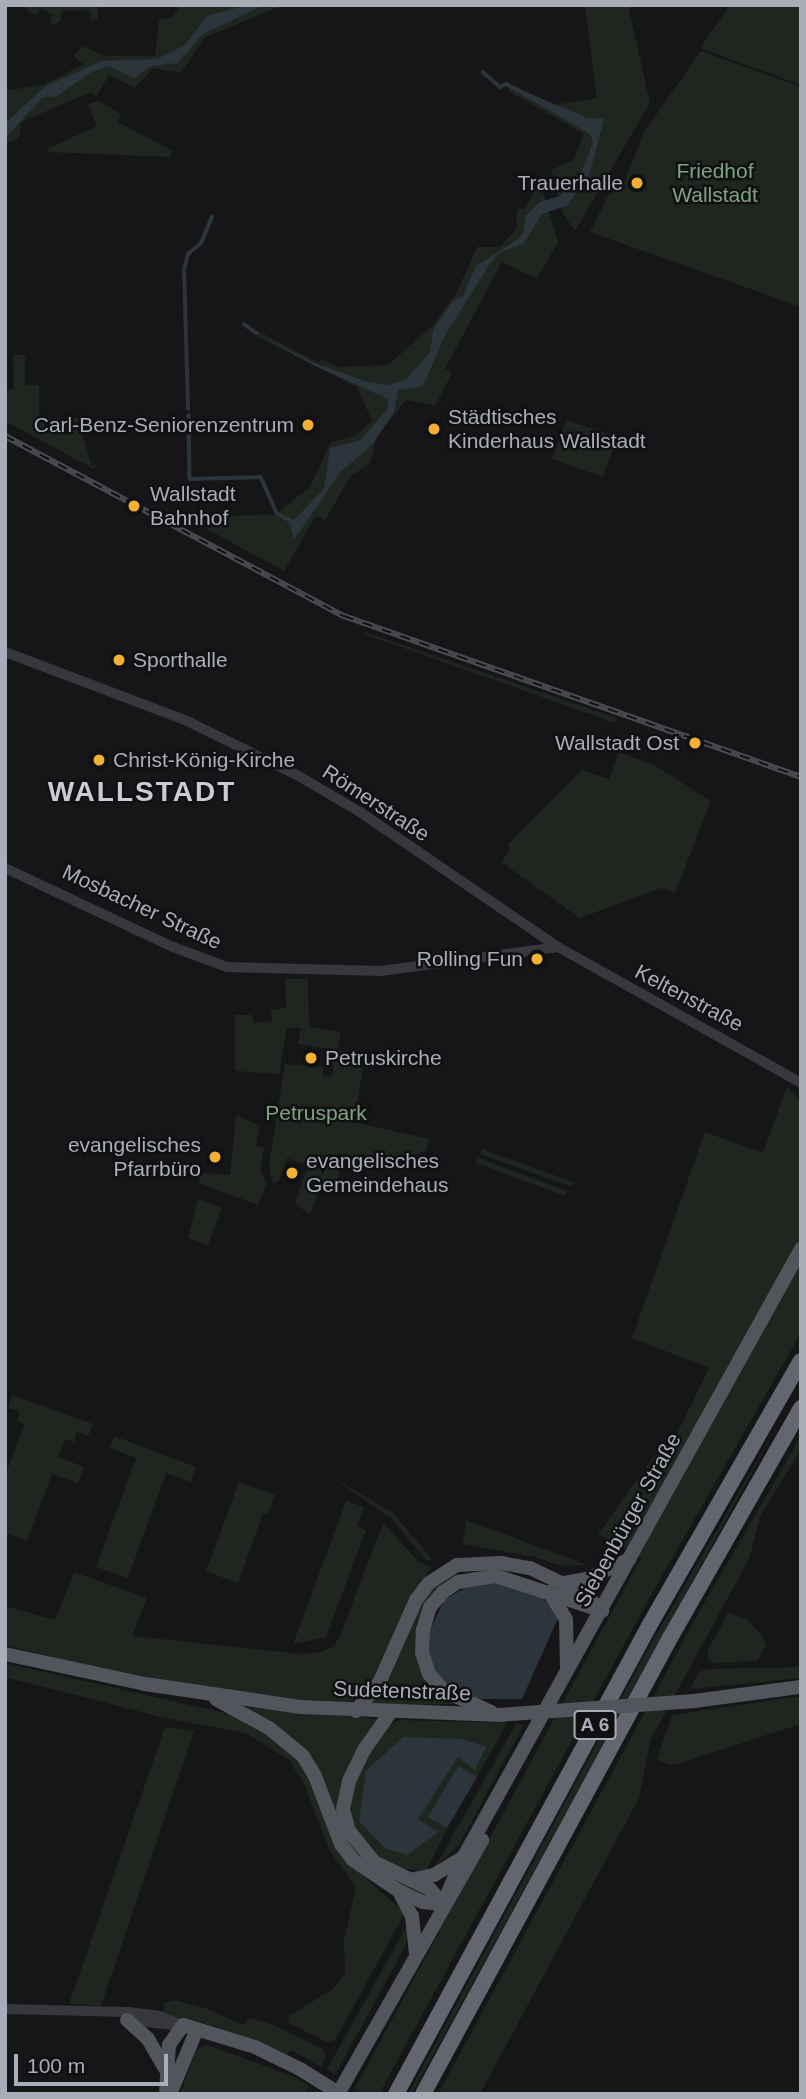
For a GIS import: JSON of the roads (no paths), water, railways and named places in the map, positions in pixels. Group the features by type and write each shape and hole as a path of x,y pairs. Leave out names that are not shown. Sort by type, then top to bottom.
{"highway":[{"name":"A 6","path":"396,2094 643,1638 801,1361"},
{"name":"A 6","path":"423,2094 670,1638 801,1408"}],"main road":[{"name":"Siebenbürger Straße","path":"443,1905 463,1858 632,1558 801,1248"},
{"path":"564,1583 587,1579 632,1558"},
{"path":"356,1712 380,1681 416,1600 445,1571 479,1562 501,1563 564,1583 602,1611"},
{"path":"499,1715 444,1691 429,1674 422,1653 430,1607 443,1592 476,1577 517,1579 602,1611"},
{"path":"549,1592 566,1619 567,1673"},
{"name":"Sudetenstraße","path":"5,1654 208,1695 356,1712 499,1715 694,1701 801,1687"},
{"path":"208,1695 287,1740 316,1776 341,1844 366,1872 423,1902 443,1905"},
{"path":"390,1713 363,1750 349,1781 344,1810 359,1848 374,1862 430,1889 443,1905"},
{"name":"Siebenbürger Straße","path":"340,2092 416,1952 479,1849 491,1812"},
{"path":"410,1880 434,1875 463,1858"},
{"path":"399,1891 412,1916 416,1952"},
{"path":"127,2020 148,2039 164,2068 168,2094"},
{"path":"190,2027 255,2047 340,2092"},
{"path":"164,2068 169,2045 190,2027"},
{"path":"168,2094 190,2027"}],"street":[{"name":"Römerstraße","path":"5,652 185,720 273,763 360,812 558,947"},
{"name":"Mosbacher Straße","path":"5,868 173,947 227,967 381,971 558,947"},
{"path":"537,948 543,937"},
{"name":"Keltenstraße","path":"558,947 801,1083"},
{"path":"5,2009 159,2016 190,2027"},
{"path":"83,2013 190,2027"}],"waterway":[{"path":"483,72 500,87 506,84 518,90"},
{"path":"188,409 184,270 188,254 201,243 212,217"},
{"path":"244,324 257,333"},
{"path":"189,415 190,479"},
{"path":"190,479 261,477 277,513"},
{"path":"279,514 293,522"}],"railway":[{"path":"5,436 344,616 801,777"}],"place":[{"name":"Trauerhalle","path":"637,183"},
{"name":"Carl-Benz-Seniorenzentrum","path":"308,425"},
{"name":"Städtisches Kinderhaus Wallstadt","path":"434,429"},
{"name":"Wallstadt Bahnhof","path":"134,506"},
{"name":"Sporthalle","path":"119,660"},
{"name":"Wallstadt Ost","path":"695,743"},
{"name":"Christ-König-Kirche","path":"99,760"},
{"name":"Rolling Fun","path":"537,959"},
{"name":"Petruskirche","path":"311,1058"},
{"name":"evangelisches Pfarrbüro","path":"215,1157"},
{"name":"evangelisches Gemeindehaus","path":"292,1173"}],"district":[{"name":"WALLSTADT","path":"142,792"}],"park label":[{"name":"Friedhof Wallstadt","path":"715,183"},
{"name":"Petruspark","path":"316,1113"}]}
